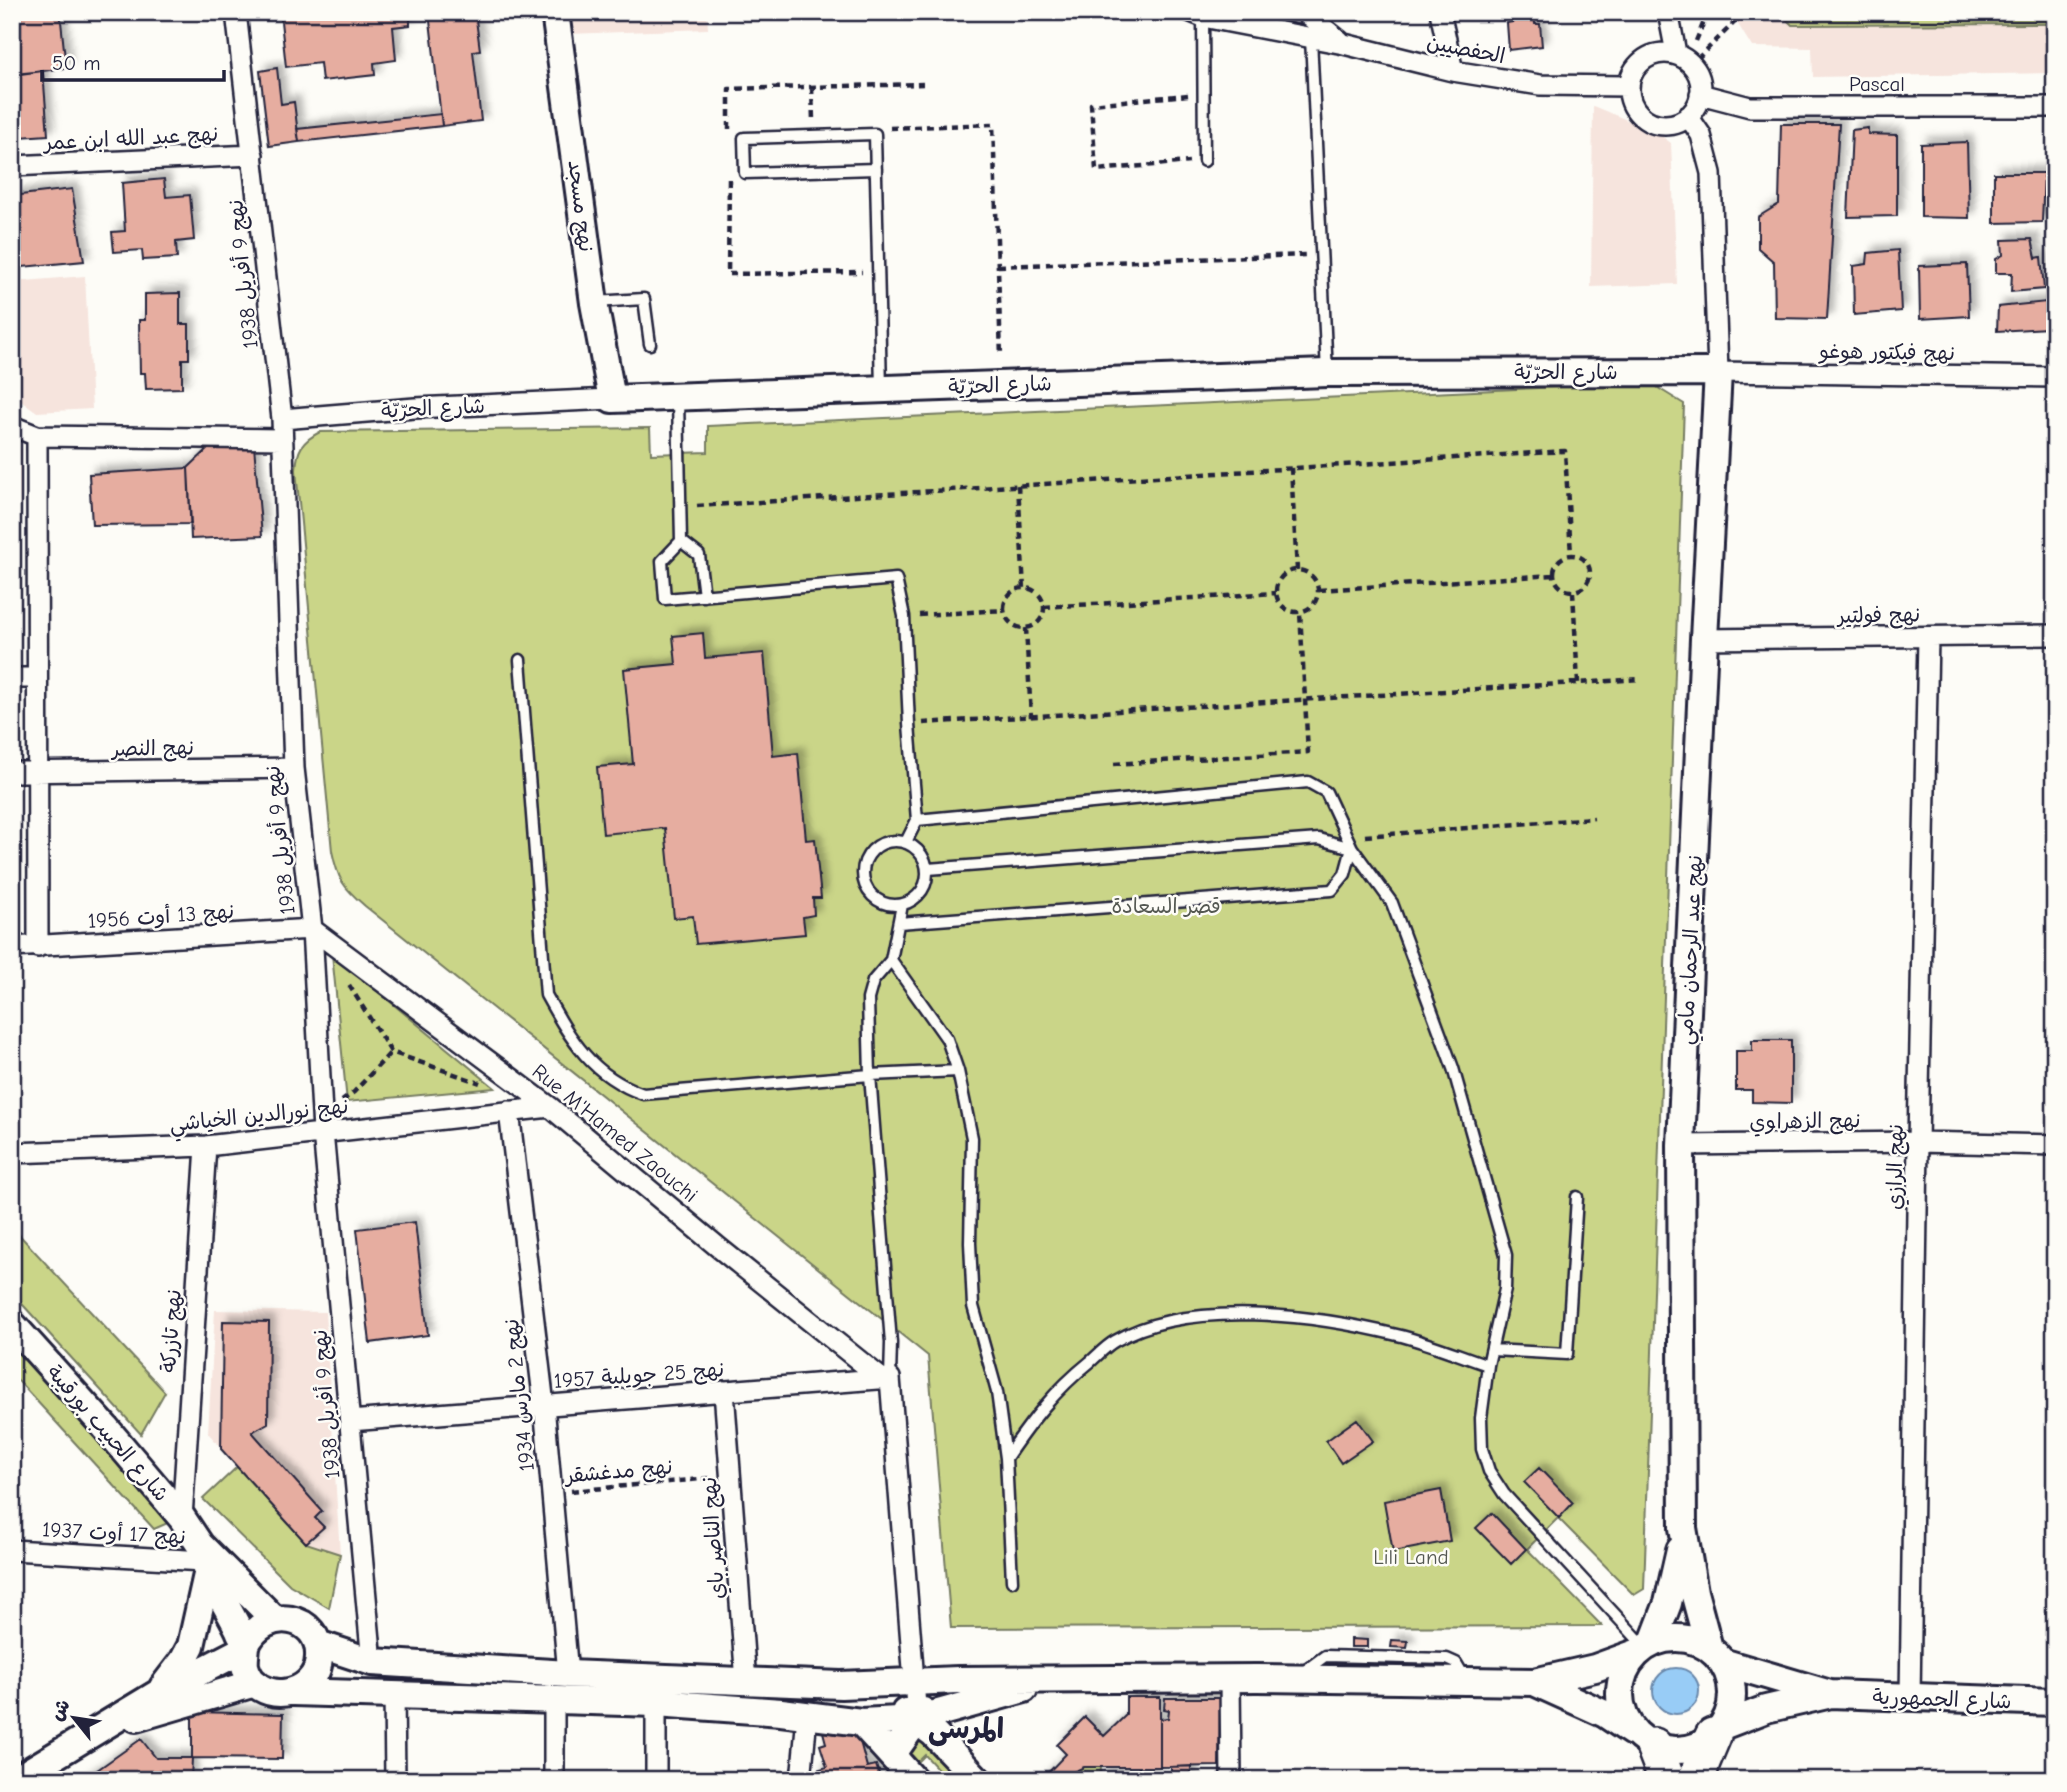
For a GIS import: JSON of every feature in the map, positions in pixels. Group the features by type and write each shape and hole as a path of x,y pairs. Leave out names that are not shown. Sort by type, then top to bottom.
{"highway":[{"path":"1697,1780 1702,1762 1717,1731"},
{"path":"1646,1740 1667,1780"}],"main road":[{"name":"نهج مسجد","path":"555,12 594,303 612,399"},
{"name":"شارع الحرّيّة","path":"612,399 1327,373 1718,372"},
{"name":"نهج عبد الرحمان مامي","path":"1684,1528 1681,1145 1718,372"},
{"name":"شارع الحبيب بورقيبة","path":"12,1324 106,1427 182,1518 206,1558"},
{"path":"1646,1740 1622,1710 1620,1691 1625,1670 1646,1648 1668,1603 1684,1528"},
{"path":"1534,1682 1605,1714 1664,1749 1695,1747 1717,1731 1731,1707 1732,1692 1728,1672 1716,1655 1693,1592 1684,1528"},
{"path":"206,1558 274,1619"},
{"path":"206,1558 245,1647 246,1668 255,1683 279,1694 394,1694 656,1703 861,1722 917,1719 1053,1681"},
{"path":"157,1694 183,1661 191,1646 206,1558"},
{"path":"15,1780 157,1694 245,1647 256,1628 274,1619 292,1619 307,1628 320,1655 313,1678 293,1692"},
{"path":"317,1644 372,1662 568,1674 841,1685 958,1680 1294,1679 1534,1682 1595,1668 1681,1638 1716,1655"},
{"name":"شارع الجمهورية","path":"1716,1655 1830,1694 1910,1699 2055,1702"},
{"path":"892,1755 935,1696 958,1680"},
{"path":"98,1729 255,1683"},
{"path":"841,1685 888,1702 917,1719 978,1780"},
{"name":"شارع الجمهورية","path":"1717,1731 1766,1709 1830,1694"},
{"path":"861,1722 914,1780"}],"street":[{"name":"نهج 9 أفريل 1938","path":"236,12 282,429 294,768 312,929 323,1123 372,1662"},
{"path":"1304,12 1344,44"},
{"path":"1440,12 1452,71"},
{"path":"1668,12 1685,60 1699,77 1700,94 1697,105 1688,116 1676,123 1662,125 1648,121 1637,112 1630,100 1628,86 1632,73 1641,61 1653,54 1685,60"},
{"name":"الحفصيين","path":"1197,15 1344,44 1452,71 1540,85 1628,86"},
{"name":"Pascal","path":"1700,94 1735,104 1759,107 2055,107"},
{"path":"1688,116 1701,135 1711,173 1718,372"},
{"name":"نهج عبد الله ابن عمر","path":"12,166 253,155"},
{"name":"نهج فيكتور هوغو","path":"1718,372 2055,377"},
{"name":"شارع الحرّيّة","path":"37,436 282,429 415,408 612,399"},
{"path":"12,426 37,436 38,947"},
{"name":"نهج فولتير","path":"1704,639 2055,635"},
{"name":"نهج الرازي","path":"1910,1699 1928,637"},
{"path":"12,678 36,678"},
{"name":"نهج النصر","path":"12,772 294,768"},
{"name":"نهج 13 أوت 1956","path":"12,947 312,929"},
{"name":"Rue M'Hamed Zaouchi","path":"312,929 550,1107 718,1247 886,1379"},
{"name":"نهج نورالدين الخياشي","path":"12,1153 206,1146 323,1123 550,1107"},
{"name":"نهج 2 مارس 1934","path":"509,1111 544,1405 568,1674"},
{"name":"نهج الزهراوي","path":"1681,1145 1918,1142 2055,1145"},
{"name":"نهج تازركة","path":"182,1518 206,1146"},
{"path":"886,1379 917,1719"},
{"name":"نهج 25 جويلية 1957","path":"351,1421 886,1379"},
{"name":"نهج الناصر باي","path":"724,1391 746,1682"},
{"name":"نهج 17 أوت 1937","path":"12,1550 206,1558"},
{"path":"1230,1679 1231,1780"},
{"path":"394,1694 395,1780"},
{"path":"554,1701 554,1780"},
{"path":"656,1703 656,1780"},
{"path":"801,1780 807,1716"}],"lane":[{"path":"1197,15 1203,94 1204,161"},
{"path":"1311,38 1327,373"},
{"path":"876,169 745,173 744,138 875,134 876,169 881,390"},
{"path":"594,303 644,299 650,344"},
{"path":"678,397 681,541 663,561 665,599 896,579 904,616 917,820 906,842"},
{"path":"681,541 699,555 704,596"},
{"path":"520,660 546,995 585,1056 624,1087 643,1094 870,1075 958,1071"},
{"path":"917,820 1308,782 1326,792 1352,848 1392,903 1453,1068 1506,1255 1505,1289 1488,1365 1481,1418 1482,1448 1489,1471 1504,1494 1646,1648"},
{"path":"928,869 1319,839 1352,848"},
{"path":"882,842 906,842 922,854 928,869 921,893 902,905 884,904 871,895 863,878 865,860 882,842"},
{"path":"899,923 1332,890 1345,874 1352,848"},
{"path":"886,1379 891,1343 870,1075 868,999 873,981 891,960 902,905"},
{"path":"891,960 947,1039 958,1071 972,1138 970,1243 973,1306 997,1392 1006,1458 1012,1581"},
{"path":"1492,1350 1567,1354 1577,1197"},
{"path":"1006,1458 1045,1403 1077,1372 1114,1342 1158,1322 1206,1314 1334,1323 1398,1335 1488,1365"}],"path":[{"path":"1685,60 1708,12"},
{"path":"1685,60 1736,21"},
{"path":"812,87 813,136"},
{"path":"1203,94 1091,104 1096,170 1204,161"},
{"path":"875,134 882,128 993,124 1001,356"},
{"path":"998,266 1322,254"},
{"path":"682,506 1565,451 1572,555"},
{"path":"1291,468 1297,570"},
{"path":"1017,485 1024,589"},
{"path":"1572,555 1585,560 1591,573 1586,586 1573,592 1560,587 1553,575 1558,561 1572,555"},
{"path":"1297,570 1312,575 1319,590 1313,605 1300,612 1283,607 1276,593 1282,577 1297,570"},
{"path":"1319,590 1553,575"},
{"path":"1024,589 1038,593 1044,607 1039,621 1026,628 1011,623 1005,610 1010,595 1024,589"},
{"path":"1573,592 1578,683"},
{"path":"1044,607 1276,593"},
{"path":"904,616 1005,610"},
{"path":"1114,765 1308,752 1300,612"},
{"path":"1026,628 1031,717"},
{"path":"909,724 1641,679"},
{"path":"1352,848 1366,835 1594,818"},
{"path":"344,977 391,1052 495,1088 509,1111"},
{"path":"323,1123 391,1052"},
{"name":"نهج مدغشقر","path":"553,1493 731,1476"}],"shaded area":[{"path":"565,12 707,12 708,29 568,34"},
{"path":"1728,12 2055,12 2055,73 1813,77 1812,48 1752,47"},
{"path":"1593,106 1656,132 1671,143 1677,284 1591,287"},
{"path":"85,276 92,409 37,412 12,394 12,282"},
{"path":"12,447 22,449 18,535 12,534"},
{"path":"215,1310 325,1312 340,1554 306,1543 208,1433"}],"green space":[{"path":"1779,12 2055,12 2055,24 1792,25"},
{"name":"قصر السعادة","path":"1650,383 1684,404 1644,1589 1634,1595 1558,1518 1527,1549 1602,1626 951,1628 928,1356 365,906 342,882 332,851 296,470 302,447 320,432 650,428 651,454 708,452 708,426"},
{"path":"332,954 495,1088 347,1102"},
{"path":"12,1227 165,1392 141,1434 12,1293"},
{"path":"12,1338 177,1519 154,1529 12,1374"},
{"path":"237,1467 306,1543 340,1554 329,1608 290,1585 203,1499"},
{"path":"923,1738 978,1780 948,1780 925,1755 918,1762 909,1752 911,1741"},
{"path":"1084,1767 1101,1767 1100,1780 1056,1780"}],"water":[{"path":"1676,1668 1692,1675 1699,1691 1692,1707 1676,1714 1660,1707 1653,1691 1660,1675"}],"building":[{"path":"12,12 60,12 66,68 12,75"},
{"path":"280,12 415,12 416,18 410,19 410,25 393,27 396,60 374,63 375,75 322,81 320,63 286,67"},
{"path":"429,12 475,12 480,50 473,51 481,121 442,126"},
{"path":"1512,12 1534,12 1535,24 1540,24 1542,46 1509,50 1507,23 1513,22"},
{"path":"277,68 281,104 294,102 299,142 269,146 260,71"},
{"path":"43,71 48,135 20,137 15,74"},
{"path":"441,114 442,126 299,142 297,129"},
{"path":"1781,124 1839,124 1827,319 1775,318 1774,262 1758,248 1758,217 1779,204"},
{"path":"1868,128 1868,134 1897,135 1897,216 1848,217 1852,130"},
{"path":"1967,142 1969,218 1921,217 1921,144"},
{"path":"1994,173 2044,173 2042,222 1994,223"},
{"path":"164,179 166,197 190,195 194,240 176,242 177,258 143,260 142,250 114,252 112,232 125,231 122,183"},
{"path":"72,189 84,261 12,268 12,196"},
{"path":"2032,239 2036,258 2041,257 2044,289 2011,292 2012,273 1996,273 1996,259 2003,255 2002,240"},
{"path":"1898,250 1901,311 1854,315 1853,266 1867,264 1868,253"},
{"path":"1967,264 1969,316 1920,319 1919,266"},
{"path":"180,293 180,324 189,324 189,359 182,359 182,388 146,389 145,373 140,373 139,320 145,320 145,294"},
{"path":"2046,302 2047,328 1997,331 1998,307"},
{"path":"211,446 254,446 262,536 191,539 188,468"},
{"path":"188,468 191,524 92,525 89,474"},
{"path":"703,633 705,658 764,653 773,756 798,753 806,840 815,839 821,898 813,898 814,915 803,917 805,934 696,944 693,916 674,918 665,828 603,834 597,767 633,764 624,669 676,664 673,636"},
{"path":"1752,1040 1791,1040 1791,1103 1752,1102 1752,1090 1736,1090 1736,1051 1752,1051"},
{"path":"415,1222 428,1335 370,1343 357,1229"},
{"path":"223,1321 269,1322 268,1423 252,1432 322,1511 315,1518 324,1527 306,1543 221,1449"},
{"path":"1357,1419 1373,1441 1341,1463 1326,1441"},
{"path":"1539,1468 1573,1503 1559,1518 1524,1482"},
{"path":"1441,1490 1450,1541 1393,1552 1384,1501"},
{"path":"1492,1513 1526,1549 1511,1564 1476,1528"},
{"path":"1351,1639 1367,1640 1367,1647 1351,1647"},
{"path":"1392,1640 1408,1641 1407,1648 1391,1647"},
{"path":"1126,1697 1160,1697 1160,1767 1084,1767 1056,1780 1041,1780 1066,1754 1057,1745 1085,1717 1104,1736 1126,1715"},
{"path":"1165,1698 1220,1698 1219,1766 1160,1767 1160,1719 1168,1718 1169,1710 1164,1709"},
{"path":"192,1712 283,1714 282,1759 192,1758"},
{"path":"855,1723 867,1767 876,1765 881,1780 820,1780 817,1770 827,1767 820,1745 826,1743 823,1732"},
{"path":"141,1739 156,1758 192,1758 191,1780 83,1780"},
{"path":"1191,1766 1191,1780 1171,1780 1171,1767"},
{"path":"1100,1773 1152,1773 1152,1780 1100,1780"}],"district":[{"name":"المرسى","path":"966,1728"}],"park label":[{"name":"Lili Land","path":"1411,1557"}]}
